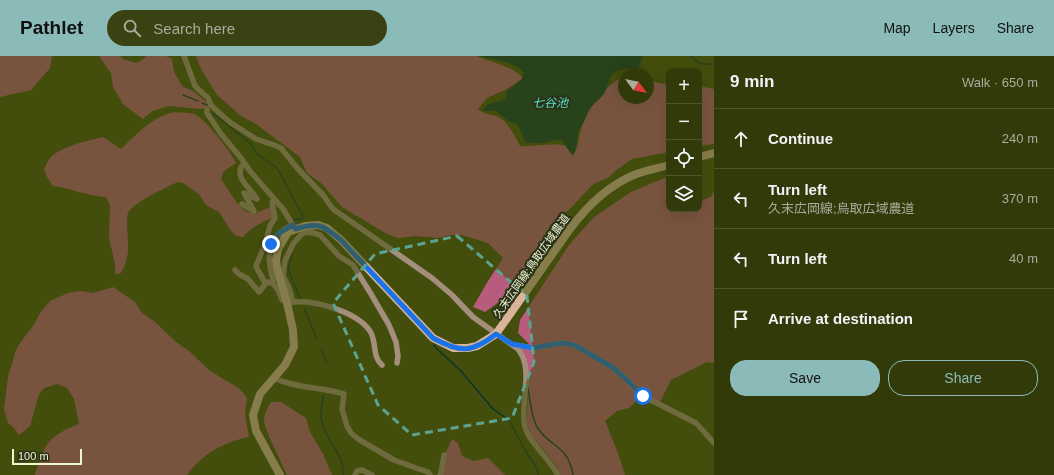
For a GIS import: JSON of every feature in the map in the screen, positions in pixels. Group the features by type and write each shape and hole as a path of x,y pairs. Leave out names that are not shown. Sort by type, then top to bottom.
{"street":[{"path":"184,56 195,86 208,98 211,105 217,111 231,123 256,139 280,148 323,195 333,209 432,278 452,295 473,317 520,351 526,367 525,427 530,436 554,466 558,475"},
{"path":"206,110 221,134 256,179 274,199 294,227 288,232 278,249 276,260 279,281 288,302 293,330 294,347 285,366 260,394 253,415 256,431 280,475"},
{"path":"702,156 714,153"},
{"path":"242,204 254,210 244,193 257,199 240,176 240,169 244,162"},
{"name":"久末広岡線;鳥取広域農道","path":"294,227 318,225 327,228 341,240 433,338 453,348 477,346 496,334 585,210 612,187 636,174 666,166"},
{"path":"264,284 263,277 256,266 264,247 270,226 275,218 272,202 274,199"},
{"path":"279,281 285,261 293,244 300,236 304,233 310,232 320,235 339,256 353,266 371,294 389,325 396,342 398,356 397,363"},
{"path":"235,270 248,279 259,292 264,284 279,281"},
{"path":"288,302 308,303 339,310 353,316 363,323 371,332 377,360 382,365"},
{"path":"512,344 533,348 565,344 580,348 612,367 643,396 696,423 714,443"},
{"path":"274,378 290,384 319,388 344,394 342,409 347,426 351,433 358,439 394,460 428,472 430,475"},
{"path":"440,475 443,467 444,455"},
{"path":"355,475 357,471 362,470 372,475"}],"highlighted area":[{"path":"457,236 527,296 534,362 512,418 412,435 378,405 333,303 375,254"}],"shaded area":[{"path":"0,56 52,56 50,68 31,90 0,97"},
{"path":"99,56 120,56 123,59 136,63 144,59 146,56 166,56 172,59 174,72 182,86 193,91 209,104 209,107 201,109 169,106 152,111 143,119 123,104 113,87 111,73"},
{"path":"196,56 477,56 507,67 523,78 507,89 487,98 478,109 504,121 520,146 562,145 566,147 573,156 588,113 599,97 611,84 618,80 618,104 654,104 654,82 666,84 666,153 632,159 609,177 592,185 571,208 551,224 519,280 503,299 485,312 473,307 503,258 488,243 462,235 450,235 438,238 416,236 398,238 387,234 342,207 322,184 307,173 300,157 256,124 241,116 217,95 201,69"},
{"path":"702,87 714,89 714,144 702,146"},
{"path":"175,112 191,113 196,115 212,129 236,163 223,172 221,179 237,203 245,211 254,214 270,207 272,210 272,218 256,226 243,237 236,236 219,212 206,205 199,194 183,183 178,182 143,200 128,213 128,249 126,261 120,274 115,274 115,264 109,238 110,205 106,197 53,186 44,169 50,158 61,150 90,140 103,137 121,149 152,122 160,117"},
{"path":"666,177 666,212 702,212 702,200 711,197 714,191 714,363 707,362 671,380 659,404 645,396 630,382 577,345 531,346 518,333 520,320 569,245 594,217 631,192"},
{"path":"113,287 135,302 142,313 189,351 210,371 240,389 247,398 245,414 249,437 231,442 214,450 200,461 187,475 35,475 42,455 49,442 60,433 79,424 74,399 67,388 57,384 44,388 39,394 30,426 19,435 8,423 4,409 8,377 16,350 33,326 40,313 50,301 68,293 80,291 93,293"},
{"path":"559,345 573,347 609,367 641,396 629,408 617,411 605,421 625,475 561,475 556,465 532,436 527,424 528,381 522,350 523,348"},
{"path":"271,402 281,402 306,418 310,432 323,454 332,475 287,475 270,438 264,420 266,411"},
{"path":"452,439 458,443 462,456 474,461 488,458 505,475 442,475 446,452"}],"water":[{"name":"七谷池","path":"479,56 643,56 638,68 618,68 618,71 610,77 605,92 602,97 590,108 584,123 579,129 576,148 573,154 561,140 542,143 526,143 518,125 508,121 496,111 483,110 488,104 504,100 507,97 506,92 521,80 524,73 515,66"}],"waterway":[{"path":"691,56 700,64 714,64"},
{"path":"183,95 198,101"},
{"path":"202,103 207,105"},
{"path":"213,113 250,143 257,154 277,168 304,218 294,220 293,222"},
{"path":"292,255 288,269 300,299"},
{"path":"304,308 317,339"},
{"path":"434,345 460,370 493,409 509,420 526,452 537,468 538,475"},
{"path":"321,348 327,363"},
{"path":"528,388 532,413 537,427 542,434 558,447 567,457 571,465 573,475"},
{"path":"324,395 321,418 325,432 339,456 343,468 343,475"}],"route":[{"path":"271,244 279,233 293,225 295,229 305,226 318,225 327,228 341,240 433,338 445,345 453,348 468,348 477,346 487,341 496,334 512,344 533,348 561,343 570,344 580,348 612,367 643,396"}]}
